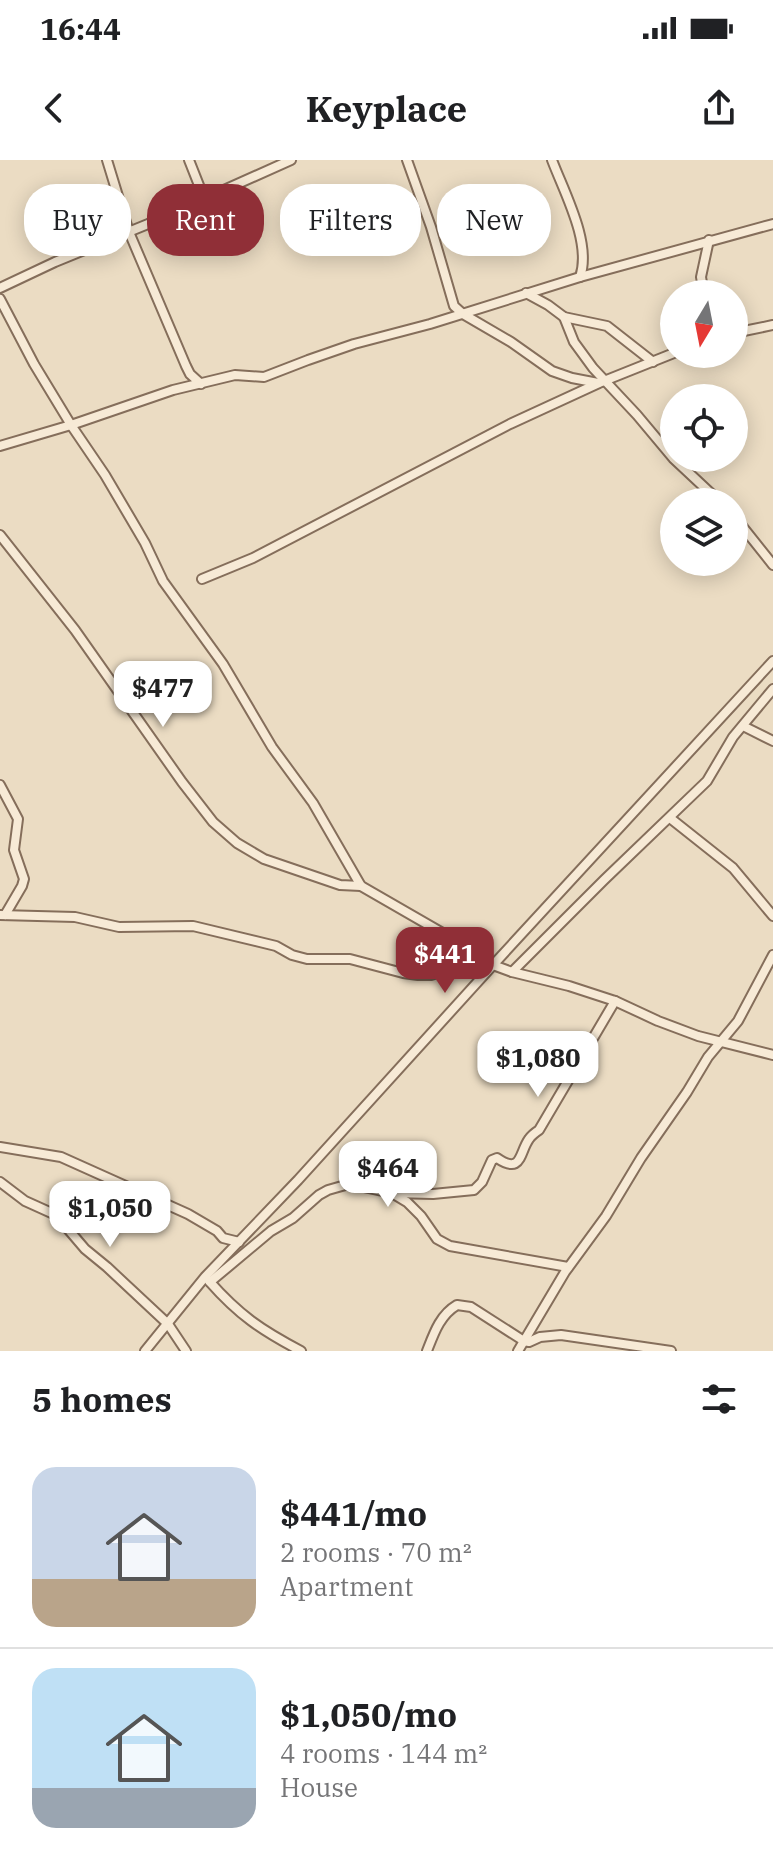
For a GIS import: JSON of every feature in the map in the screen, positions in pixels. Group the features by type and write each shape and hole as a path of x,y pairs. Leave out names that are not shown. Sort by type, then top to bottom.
{"street":[{"path":"107,160 114,184"},
{"path":"189,160 198,184"},
{"path":"236,184 291,160"},
{"path":"407,160 454,306 552,371 572,378 602,382"},
{"path":"552,160 573,213 582,247 584,260 580,277"},
{"path":"0,446 173,390 235,375 264,377 354,344 773,224"},
{"path":"131,237 190,374 201,384"},
{"path":"702,280 709,240"},
{"path":"0,288 70,256"},
{"path":"525,293 564,317 607,326 653,362"},
{"path":"0,299 34,364 145,543 163,581 223,664 272,747 313,803 361,886"},
{"path":"564,317 577,347 602,382 705,488"},
{"path":"748,330 773,325"},
{"path":"202,579 253,558 498,430 660,359"},
{"path":"748,534 773,565"},
{"path":"0,535 75,630 213,822 237,843 264,859 340,885 361,886 490,963 512,972 615,1001 698,1036 773,1055"},
{"path":"145,1351 490,963 773,661"},
{"path":"512,972 707,781 725,748 773,689"},
{"path":"743,726 773,741"},
{"path":"0,785 18,819 14,850 24,879 3,915"},
{"path":"670,818 733,868 773,916"},
{"path":"3,915 75,917 128,927 193,926 276,946 307,959 350,959 418,975 490,963"},
{"path":"518,1351 568,1267 606,1216 708,1057 738,1021 773,955"},
{"path":"208,1280 328,1190 349,1184 392,1193 433,1194 474,1190 482,1182 492,1160 497,1158 511,1165 517,1162 615,1001"},
{"path":"698,1036 708,1057"},
{"path":"0,1147 61,1157 188,1214 223,1238 239,1242"},
{"path":"0,1182 25,1201 56,1215 85,1249 168,1324 186,1351"},
{"path":"392,1193 421,1216 437,1239 450,1246 568,1267"},
{"path":"208,1280 251,1322 301,1351"},
{"path":"427,1351 437,1326 457,1305 471,1307 524,1341 561,1335 671,1351"}]}
